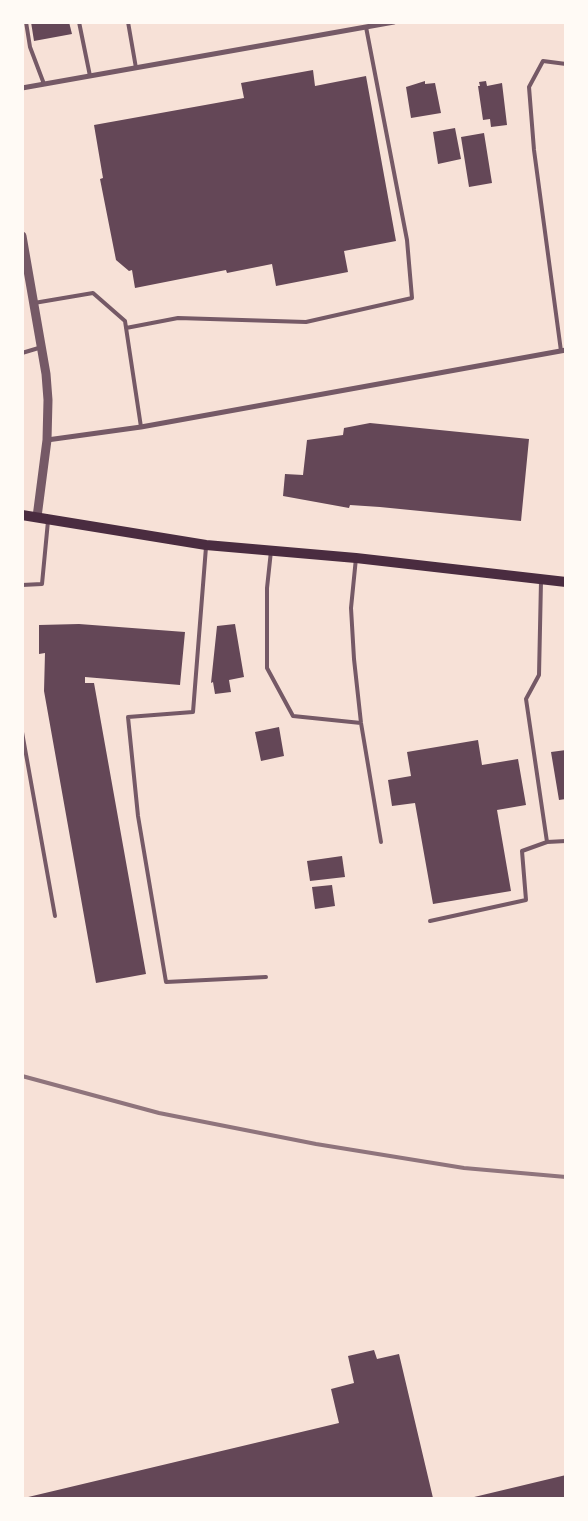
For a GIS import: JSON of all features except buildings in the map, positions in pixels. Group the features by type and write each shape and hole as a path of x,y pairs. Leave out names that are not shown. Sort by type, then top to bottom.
{"main road":[{"path":"22,514 206,545 356,558 566,582"}],"street":[{"path":"22,88 394,22"},
{"path":"22,236 42,347 48,400 47,440 37,517"},
{"path":"47,440 141,427 563,351"}],"lane":[{"path":"26,22 30,46 44,84"},
{"path":"79,22 90,76"},
{"path":"128,22 136,68"},
{"path":"126,328 178,318 306,322 412,298 407,240 366,27"},
{"path":"563,351 534,150 529,86 543,61 566,64"},
{"path":"34,303 93,293 125,321 141,427"},
{"path":"22,353 42,347"},
{"path":"22,585 42,584 49,519"},
{"path":"206,545 193,712 128,717 138,816 166,982 266,977"},
{"path":"271,550 267,588 267,668 293,716 361,723"},
{"path":"356,558 351,608 361,723 381,842"},
{"path":"542,579 539,674 526,700 547,842"},
{"path":"22,732 55,916"},
{"path":"430,920 526,900 522,851 547,842 566,841"}],"railway":[{"path":"22,1076 159,1113 316,1144 464,1168 566,1177"}]}
